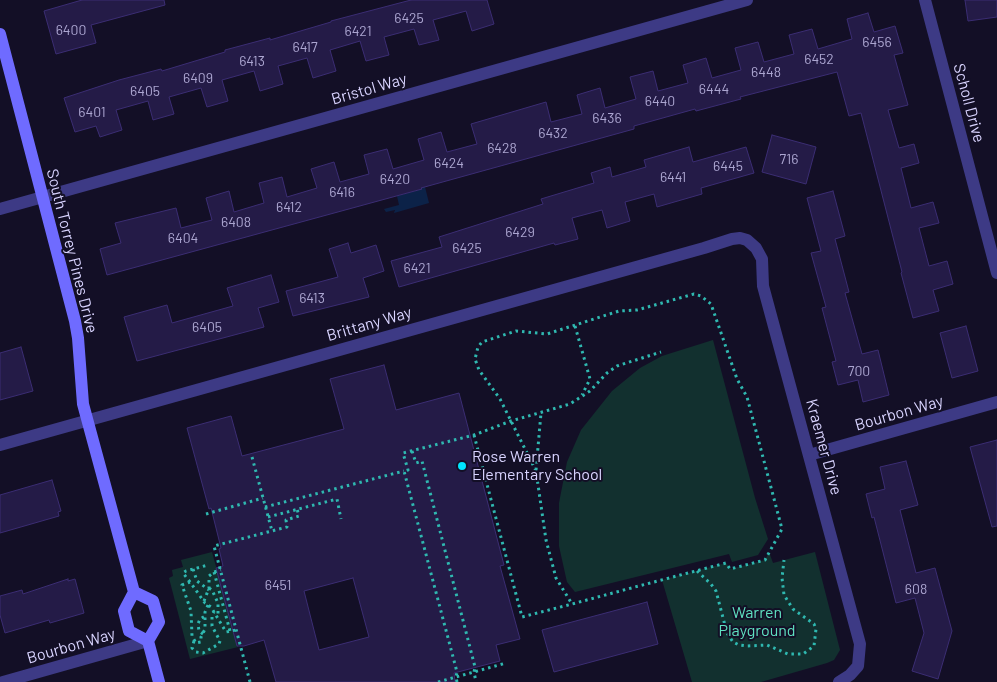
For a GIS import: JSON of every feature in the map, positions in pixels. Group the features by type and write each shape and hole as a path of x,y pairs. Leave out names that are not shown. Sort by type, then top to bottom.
{"main road":[{"name":"South Torrey Pines Drive","path":"0,34 75,321 82,398 86,420 134,592"},
{"path":"148,641 130,631 124,611 134,592 153,601 158,622 148,641 159,682"}],"street":[{"name":"Bristol Way","path":"0,209 747,0"},
{"name":"Scholl Drive","path":"925,0 997,273"},
{"name":"Brittany Way","path":"0,444 732,239 740,238 747,240"},
{"name":"Kraemer Drive","path":"747,240 756,248 762,259 763,286 860,644 858,666 850,675 839,682"},
{"name":"Bourbon Way","path":"809,454 997,402"},
{"name":"Bourbon Way","path":"2,682 148,641"}],"path":[{"path":"474,435 522,617 726,563 730,569 765,560 782,529 746,397 737,379 711,304 707,299 694,294 637,310 619,311 547,334 516,331 482,342 478,347 475,359 479,370 500,399 536,471"},
{"path":"575,326 590,379 580,397"},
{"path":"265,507 408,470 403,453 474,435 511,421 570,404 590,391 606,373 617,366 661,352"},
{"path":"541,413 536,471 546,540 556,578 572,604"},
{"path":"412,451 416,463 422,461 476,667 474,672 476,682"},
{"path":"252,457 272,531"},
{"path":"404,471 457,672 457,682"},
{"path":"206,514 263,498"},
{"path":"268,517 336,499 341,518"},
{"path":"250,682 214,546 287,526 286,520 299,516 297,509"},
{"path":"697,571 712,584 716,591 727,633 733,642 747,646 767,644 788,654 803,654 814,646 816,629 814,624 793,608 784,595 782,578 784,560"},
{"path":"208,565 183,574 214,612 226,632 236,630"},
{"path":"193,569 197,581 212,590 218,603 218,618"},
{"path":"204,601 209,589 209,576 221,570"},
{"path":"214,572 230,631"},
{"path":"190,582 182,585 192,615 192,636 194,641 192,648 196,652 203,653 219,644 220,641 212,626 214,612"},
{"path":"194,641 198,644 201,642 205,629 204,616 208,605"},
{"path":"203,634 199,631 198,624 204,616"},
{"path":"438,682 506,663"}],"green space":[{"path":"713,340 755,498 768,539 758,555 732,562 729,554 575,592 567,582 559,546 559,503 567,462 581,430 612,391 640,368 662,356"},
{"path":"212,552 238,647 190,659 169,578 173,576 172,570 183,567 181,560"},
{"name":"Warren Playground","path":"769,552 773,563 815,552 840,650 834,660 827,663 761,682 692,682 662,580 726,563 731,569 765,560"}],"water":[{"path":"415,165 423,179 429,203 394,213 395,210 386,212 384,209 399,205 397,196 422,189"}],"building":[{"path":"82,0 164,0 165,5 91,25 96,43 56,54 44,11"},
{"path":"411,0 487,0 494,24 472,31 466,11 433,20 439,40 419,45 414,29 384,37 389,55 366,61 360,41 330,50 336,71 313,78 307,58 278,66 283,84 260,91 254,71 222,80 228,101 207,107 201,88 169,97 174,114 153,120 148,101 116,110 122,130 100,137 96,126 75,132 64,98 119,80 161,69 162,71 225,52 225,50 270,38 270,40 331,21"},
{"path":"965,0 997,0 997,17 968,21"},
{"path":"868,13 874,32 895,26 903,53 894,55 908,105 888,110 899,148 914,144 919,163 901,168 911,208 933,202 939,223 919,228 929,266 947,261 953,284 933,290 939,311 913,318 861,113 849,116 837,72 740,97 741,99 696,111 695,109 634,126 634,129 422,189 107,275 100,249 121,243 115,223 176,208 181,228 212,220 206,198 229,191 234,212 264,203 259,183 282,177 287,197 317,188 311,169 334,162 340,182 369,174 364,155 387,149 393,169 424,160 418,139 441,132 447,152 477,144 471,124 546,102 551,122 582,114 577,95 600,88 605,108 636,99 630,77 653,71 658,91 688,83 683,65 706,58 712,78 741,70 735,48 758,42 764,62 794,54 789,35 812,29 818,49 852,39 847,19"},
{"path":"772,135 816,147 806,184 762,172"},
{"path":"689,147 693,162 746,147 754,173 701,188 702,194 657,207 654,194 625,202 630,221 607,228 602,210 572,218 578,239 555,245 554,243 399,287 391,261 442,247 439,237 543,204 541,199 594,183 591,173 610,167 612,177 646,167 644,160"},
{"path":"833,191 845,236 835,239 849,292 845,293 862,354 878,350 889,395 863,402 858,380 838,385 832,362 836,361 822,308 826,307 811,253 821,251 807,198"},
{"path":"348,243 351,253 376,245 384,271 363,278 369,297 293,316 286,291 338,277 329,249"},
{"path":"271,275 279,302 258,308 264,327 137,361 124,317 167,305 172,323 233,306 227,288"},
{"path":"966,326 978,371 952,378 940,333"},
{"path":"21,347 33,391 0,400 0,353"},
{"path":"384,365 396,410 459,393 504,565 500,566 520,639 496,645 500,661 454,673 455,682 276,682 264,640 244,646 237,646 216,568 223,566 219,549 221,548 187,428 231,416 242,456 344,429 330,379","holes":["353,578 369,637 319,650 304,591"]},
{"path":"997,440 997,526 992,527 970,447"},
{"path":"906,461 918,505 900,510 916,573 935,568 952,631 938,679 912,671 924,633 915,598 896,603 874,517 872,518 866,494 885,489 880,467"},
{"path":"52,480 61,511 58,512 59,516 0,533 0,495"},
{"path":"68,579 68,581 75,579 84,613 50,623 49,620 5,633 0,615 0,596 22,590 23,594"},
{"path":"647,602 658,644 554,672 542,630"}],"place":[{"name":"Rose Warren Elementary School","path":"462,466"}]}
